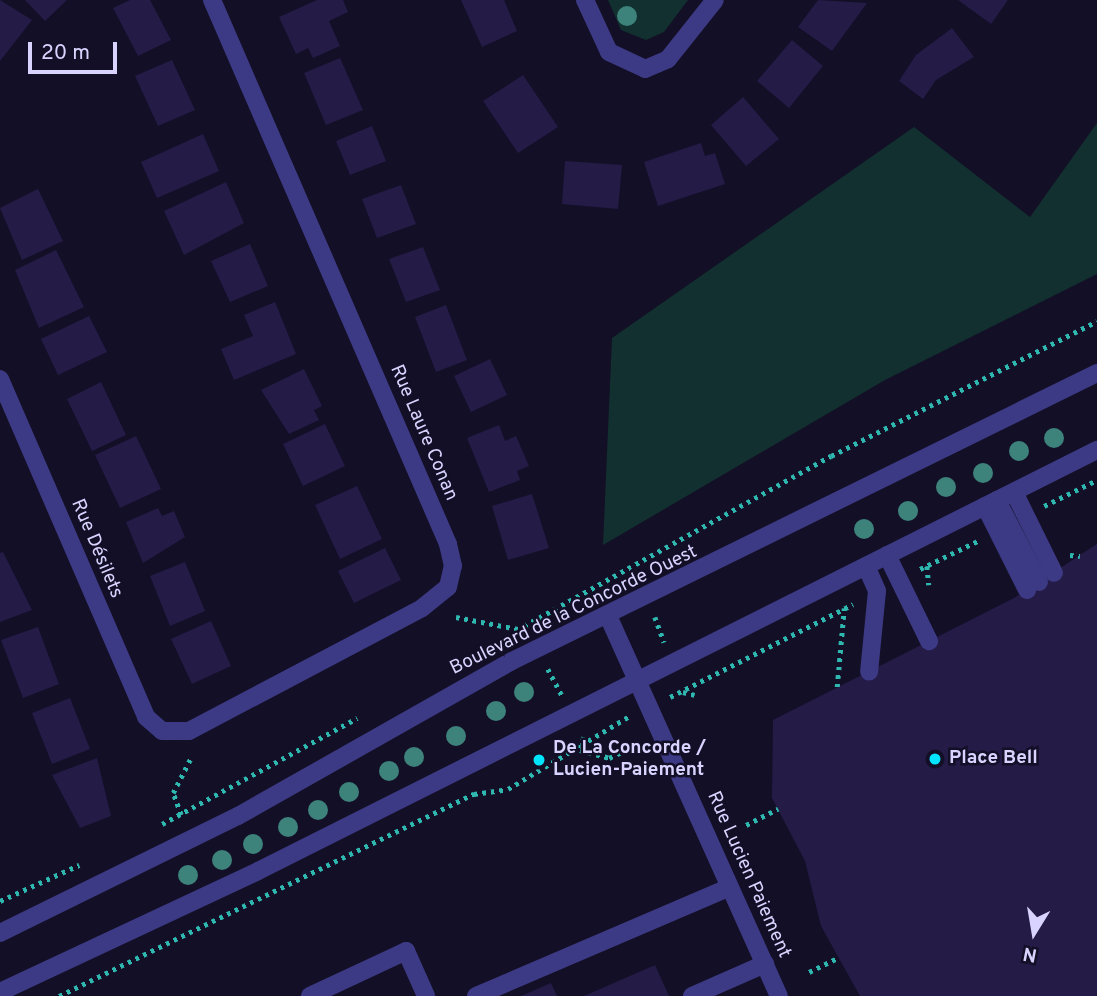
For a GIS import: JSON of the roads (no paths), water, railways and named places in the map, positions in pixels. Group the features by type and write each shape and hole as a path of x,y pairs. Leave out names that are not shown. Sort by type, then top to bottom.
{"street":[{"name":"Rue Laure Conan","path":"162,731 189,731 422,608 448,587 453,566 212,0"},
{"path":"585,0 609,52 645,69 668,59 715,0"},
{"name":"Boulevard de la Concorde Ouest","path":"0,933 238,816 501,666 609,618 1097,373"},
{"name":"Rue Désilets","path":"0,379 137,696 162,731"},
{"path":"0,992 639,681 999,499 1095,456"},
{"path":"999,499 1040,582 999,499"},
{"path":"887,555 929,641"},
{"path":"866,566 877,591 869,672"},
{"name":"Rue Lucien Paiement","path":"609,618 779,996"},
{"path":"476,996 730,887"},
{"path":"310,996 406,951 426,996"},
{"path":"692,996 765,964"}],"place":[{"name":"Place Bell","path":"935,759"},
{"name":"De La Concorde / Lucien-Paiement","path":"539,760"}]}
